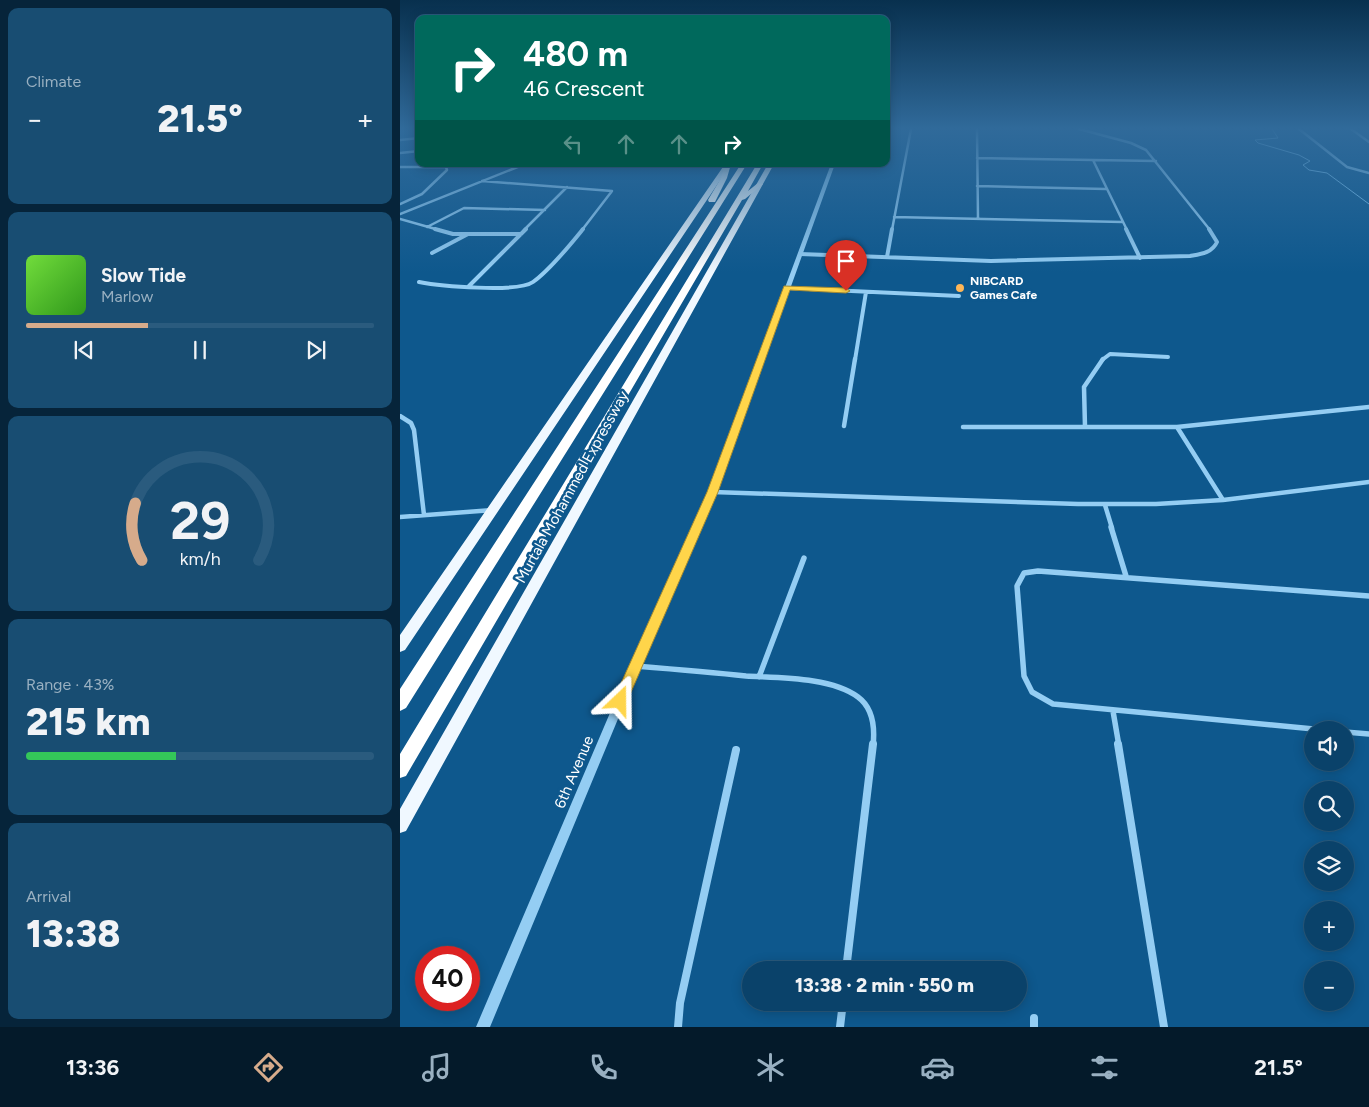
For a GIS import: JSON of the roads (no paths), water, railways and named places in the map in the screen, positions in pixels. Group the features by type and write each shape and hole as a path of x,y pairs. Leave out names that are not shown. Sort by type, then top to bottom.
{"highway":[{"path":"400,646 719,177"},
{"path":"710,217 712,202 724,177"},
{"name":"Murtala Mohammed Expressway","path":"400,704 736,177"},
{"name":"Murtala Mohammed Expressway","path":"400,770 752,177"},
{"name":"Murtala Mohammed Expressway","path":"400,825 764,177"},
{"path":"735,205 760,184"}],"street":[{"path":"400,204 422,194 440,177"},
{"path":"400,214 492,177"},
{"name":"6th Avenue","path":"483,1027 635,666 712,492 828,177"},
{"path":"887,257 902,177"},
{"path":"977,177 978,219"},
{"path":"1101,177 1140,258"},
{"path":"800,254 991,261 1140,258 1210,252 1215,248 1217,242 1168,177"},
{"path":"419,282 434,286 524,286 532,283 572,243 612,193 607,190 482,181"},
{"path":"977,186 1106,189"},
{"path":"469,286 566,188"},
{"path":"427,227 464,208 544,210"},
{"path":"894,217 1122,222"},
{"path":"400,218 443,232 521,234"},
{"path":"432,253 469,234"},
{"path":"787,288 959,296"},
{"path":"844,426 866,292"},
{"path":"1085,427 1084,387 1105,356 1110,354 1168,357"},
{"path":"962,427 1177,427 1369,407"},
{"path":"400,416 411,422 414,430 424,516"},
{"path":"1177,427 1223,500"},
{"path":"712,492 1105,505 1223,500 1369,482"},
{"path":"1105,505 1126,576"},
{"path":"400,517 493,510"},
{"path":"759,676 804,558"},
{"path":"1304,728 1052,704 1032,692 1024,676 1017,586 1024,573 1038,570 1369,596"},
{"path":"635,666 810,681 851,692 869,709 874,740 847,961"},
{"path":"1113,711 1164,1027"},
{"path":"1354,733 1369,734"},
{"path":"678,1027 680,1003 736,750"},
{"path":"840,1027 842,1011"}],"waterway":[{"path":"1332,177 1369,204"}],"place":[{"name":"NIBCARD Games Cafe","path":"960,288"}]}
